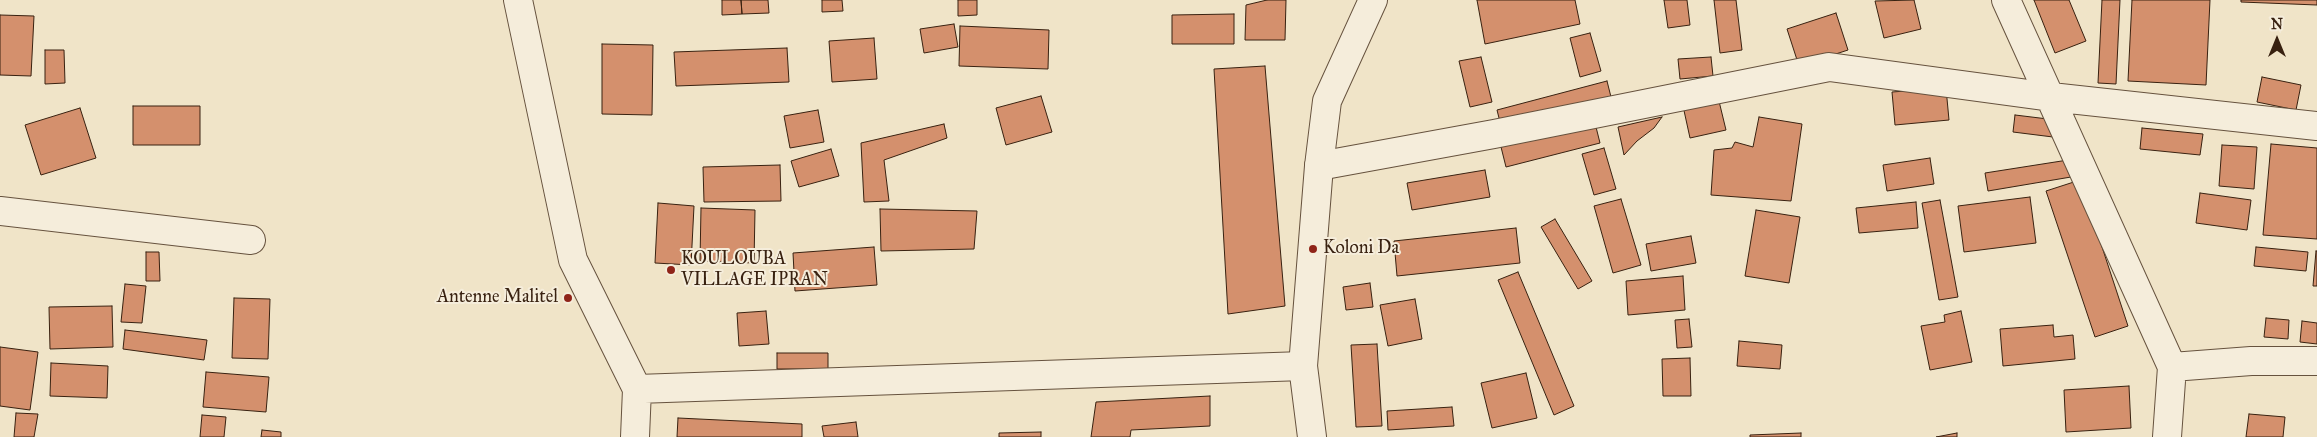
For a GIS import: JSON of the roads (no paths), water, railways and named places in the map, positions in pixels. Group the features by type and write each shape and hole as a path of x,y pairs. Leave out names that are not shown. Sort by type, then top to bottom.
{"street":[{"path":"518,0 574,260 636,389 635,437"},
{"path":"1312,437 1303,366 1319,166 1327,101 1373,0"},
{"path":"2006,0 2172,367 2167,437"},
{"path":"1319,166 1494,134 1829,67 2051,97 2317,126"},
{"path":"0,210 251,240"},
{"path":"2172,367 2251,361 2316,364"},
{"path":"636,389 1303,366"}],"place":[{"name":"Koloni Da","path":"1313,249"},
{"name":"KOULOUBA VILLAGE IPRAN","path":"671,270"},
{"name":"Antenne Malitel","path":"568,298"}]}
